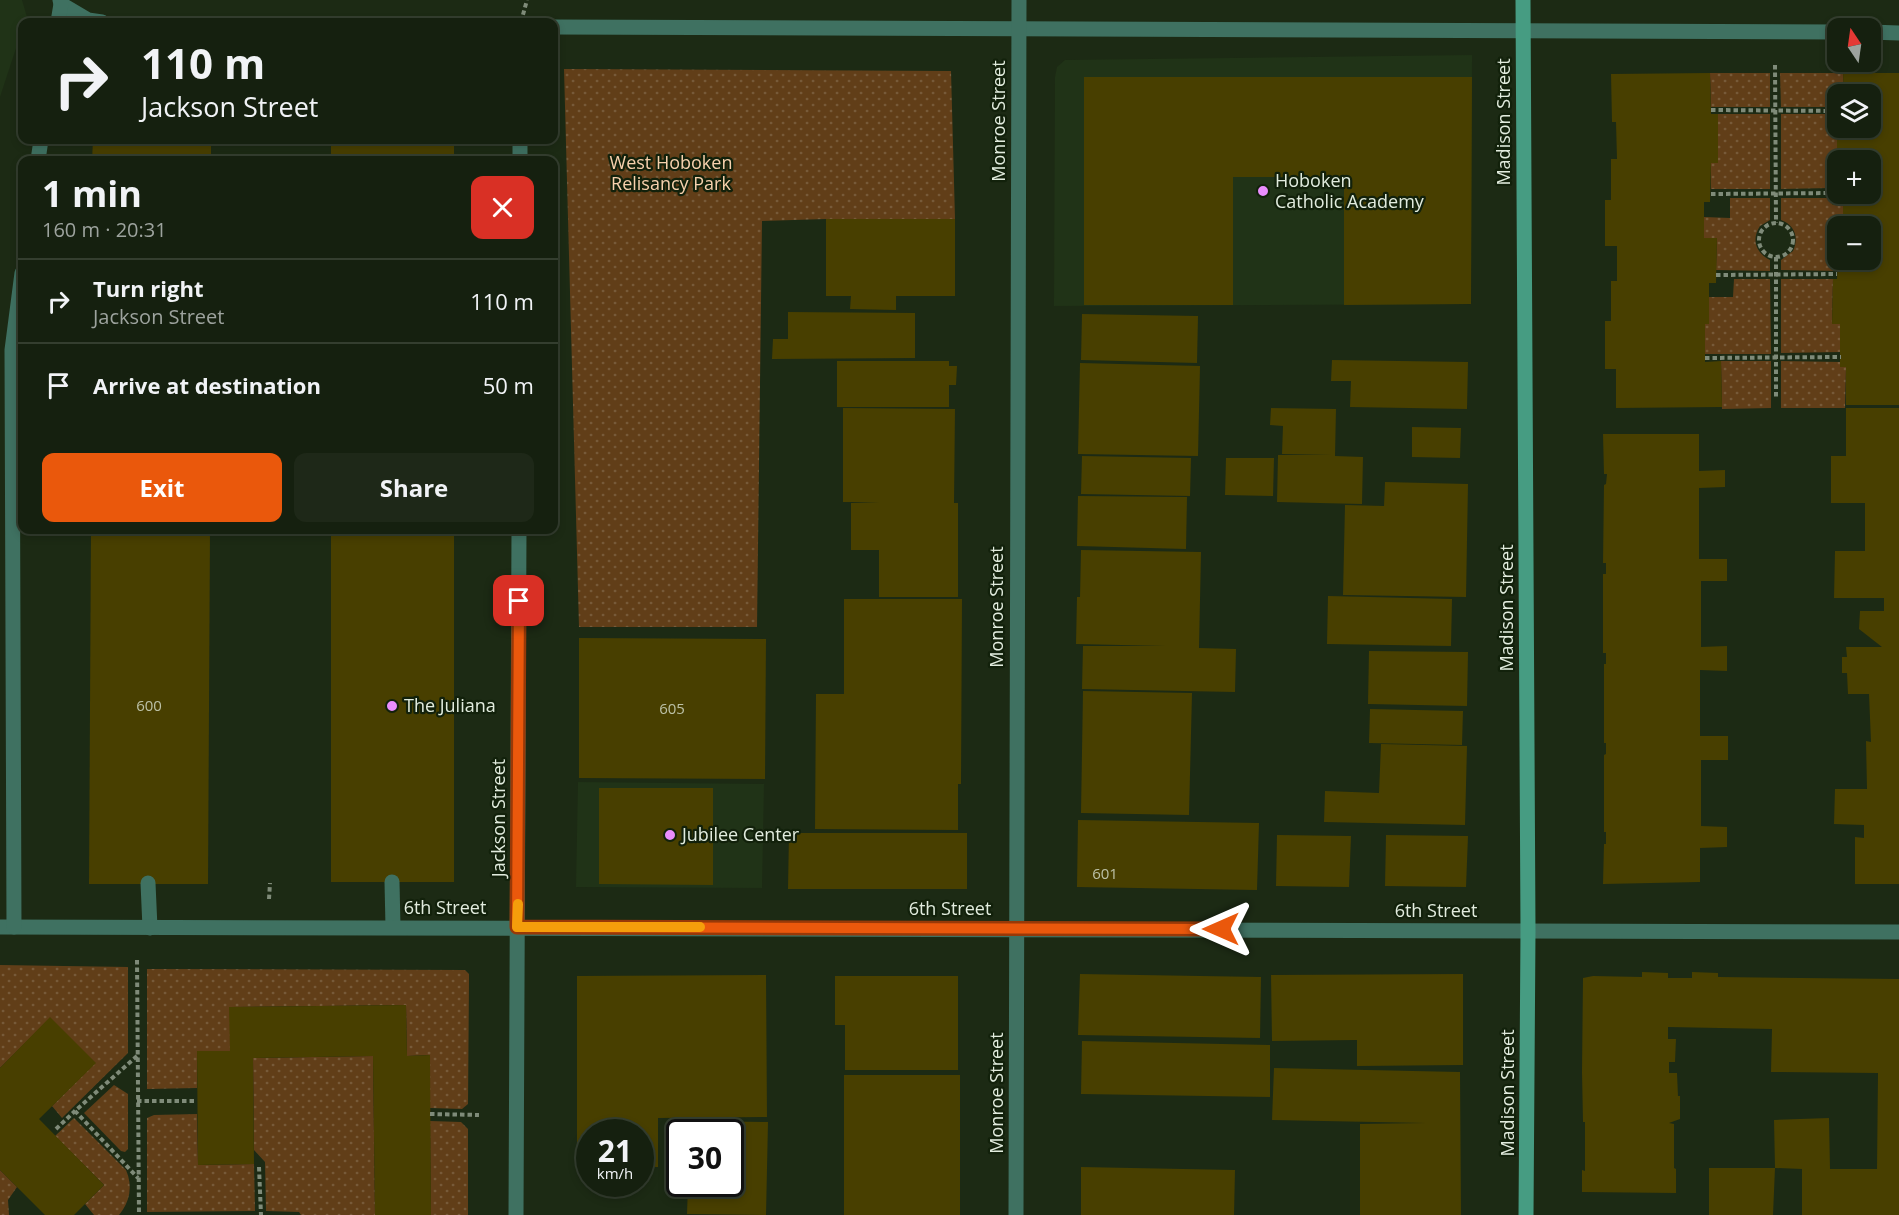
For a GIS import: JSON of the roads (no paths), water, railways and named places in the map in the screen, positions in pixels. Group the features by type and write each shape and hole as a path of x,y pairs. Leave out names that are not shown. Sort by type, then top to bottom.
{"street":[{"name":"Monroe Street","path":"1016,1215 1019,0"},
{"name":"Madison Street","path":"1523,0 1528,931 1526,1215"},
{"path":"59,18 61,2 85,18"},
{"path":"558,27 1827,32"},
{"path":"1881,33 1899,33"},
{"path":"7,927 12,350 18,304"},
{"name":"Jackson Street","path":"516,1215 519,534"},
{"path":"392,882 393,927"},
{"path":"148,883 150,928"},
{"name":"6th Street","path":"7,927 1899,932"}],"place":[{"name":"Hoboken Catholic Academy","path":"1263,191"},
{"name":"The Juliana","path":"392,706"},
{"name":"Jubilee Center","path":"670,835"}],"park label":[{"name":"West Hoboken Relisancy Park","path":"671,174"}]}
